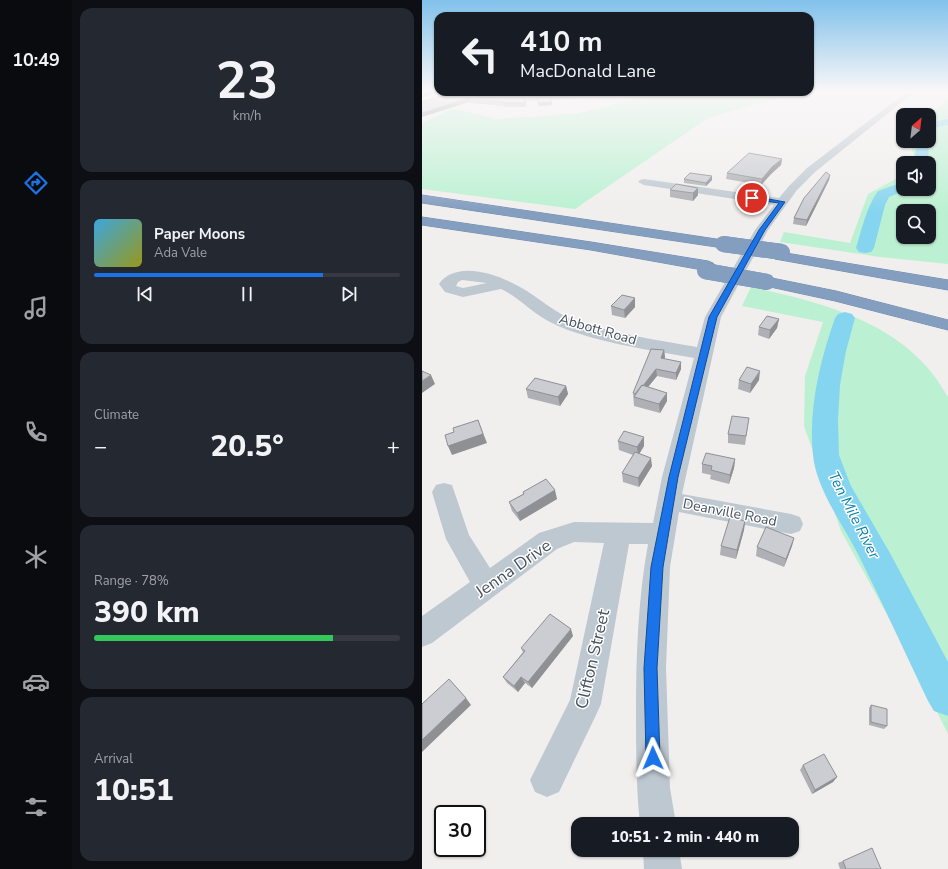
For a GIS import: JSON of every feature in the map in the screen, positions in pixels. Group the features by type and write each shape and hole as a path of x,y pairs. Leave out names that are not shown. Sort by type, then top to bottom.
{"highway":[{"path":"422,199 723,244 948,285"},
{"path":"422,222 707,268 768,280 948,310"},
{"path":"781,254 948,276"},
{"path":"768,280 948,325"}],"street":[{"path":"657,817 653,788 650,668 657,567 669,501 713,317 762,230 793,188 811,170 861,131"},
{"path":"644,182 782,202"},
{"name":"Abbott Road","path":"501,284 524,296 558,320 602,333 703,354"},
{"path":"444,492 458,539 487,586"},
{"name":"Deanville Road","path":"669,501 791,524"},
{"name":"Jenna Drive","path":"422,633 548,541 574,532 663,534"},
{"name":"Clifton Street","path":"547,780 585,704 619,533"},
{"path":"662,857 663,869"}],"green space":[{"path":"422,131 690,131 575,209 422,189"},
{"path":"936,131 948,131 948,264 880,257 780,242 784,232 850,243 868,194 896,179 896,196 936,196 936,156 914,155 911,148 936,148"},
{"path":"751,287 779,293 836,310 863,321 888,334 911,351 931,372 948,397 948,734 900,638 841,531 804,426 805,376 823,322 742,306"}],"building":[{"path":"749,153 782,159 772,167 762,179 727,173"},
{"path":"826,172 830,175 807,220 794,218 804,198"},
{"path":"690,173 712,176 706,183 684,179"},
{"path":"676,184 698,188 693,193 670,190"},
{"path":"622,295 635,298 624,310 611,306"},
{"path":"767,316 779,319 770,330 759,327"},
{"path":"651,349 664,350 661,358 681,362 676,373 656,369 635,394 633,393"},
{"path":"747,367 760,371 751,384 739,380"},
{"path":"422,371 431,375 422,381"},
{"path":"535,378 566,386 558,397 526,389"},
{"path":"642,385 667,393 659,404 634,397"},
{"path":"732,416 749,418 746,436 728,434"},
{"path":"478,420 483,434 448,446 445,435 454,432 453,428"},
{"path":"624,431 644,437 637,447 618,441"},
{"path":"635,452 651,458 638,478 622,473"},
{"path":"706,453 735,459 730,475 711,470 712,466 702,464"},
{"path":"546,479 555,490 517,513 509,502"},
{"path":"730,517 745,521 737,550 721,546"},
{"path":"766,527 794,538 786,559 757,547"},
{"path":"550,614 571,629 528,682 521,677 514,686 503,677 525,651 521,648"},
{"path":"449,679 466,698 422,740 422,704"},
{"path":"871,705 887,709 887,726 871,722"},
{"path":"824,754 837,777 815,790 803,765"},
{"path":"872,848 881,869 846,869 843,861"}],"waterway":[{"name":"Ten Mile River","path":"921,148 921,156"},
{"name":"Ten Mile River","path":"865,248 877,205 883,194 896,189"},
{"name":"Ten Mile River","path":"845,318 835,351 828,385 825,420 826,455 828,465 837,489 869,545 941,688 948,697"}],"route":[{"path":"653,758 650,668 657,567 674,477 700,365 713,317 762,230 782,202 752,198"}]}
